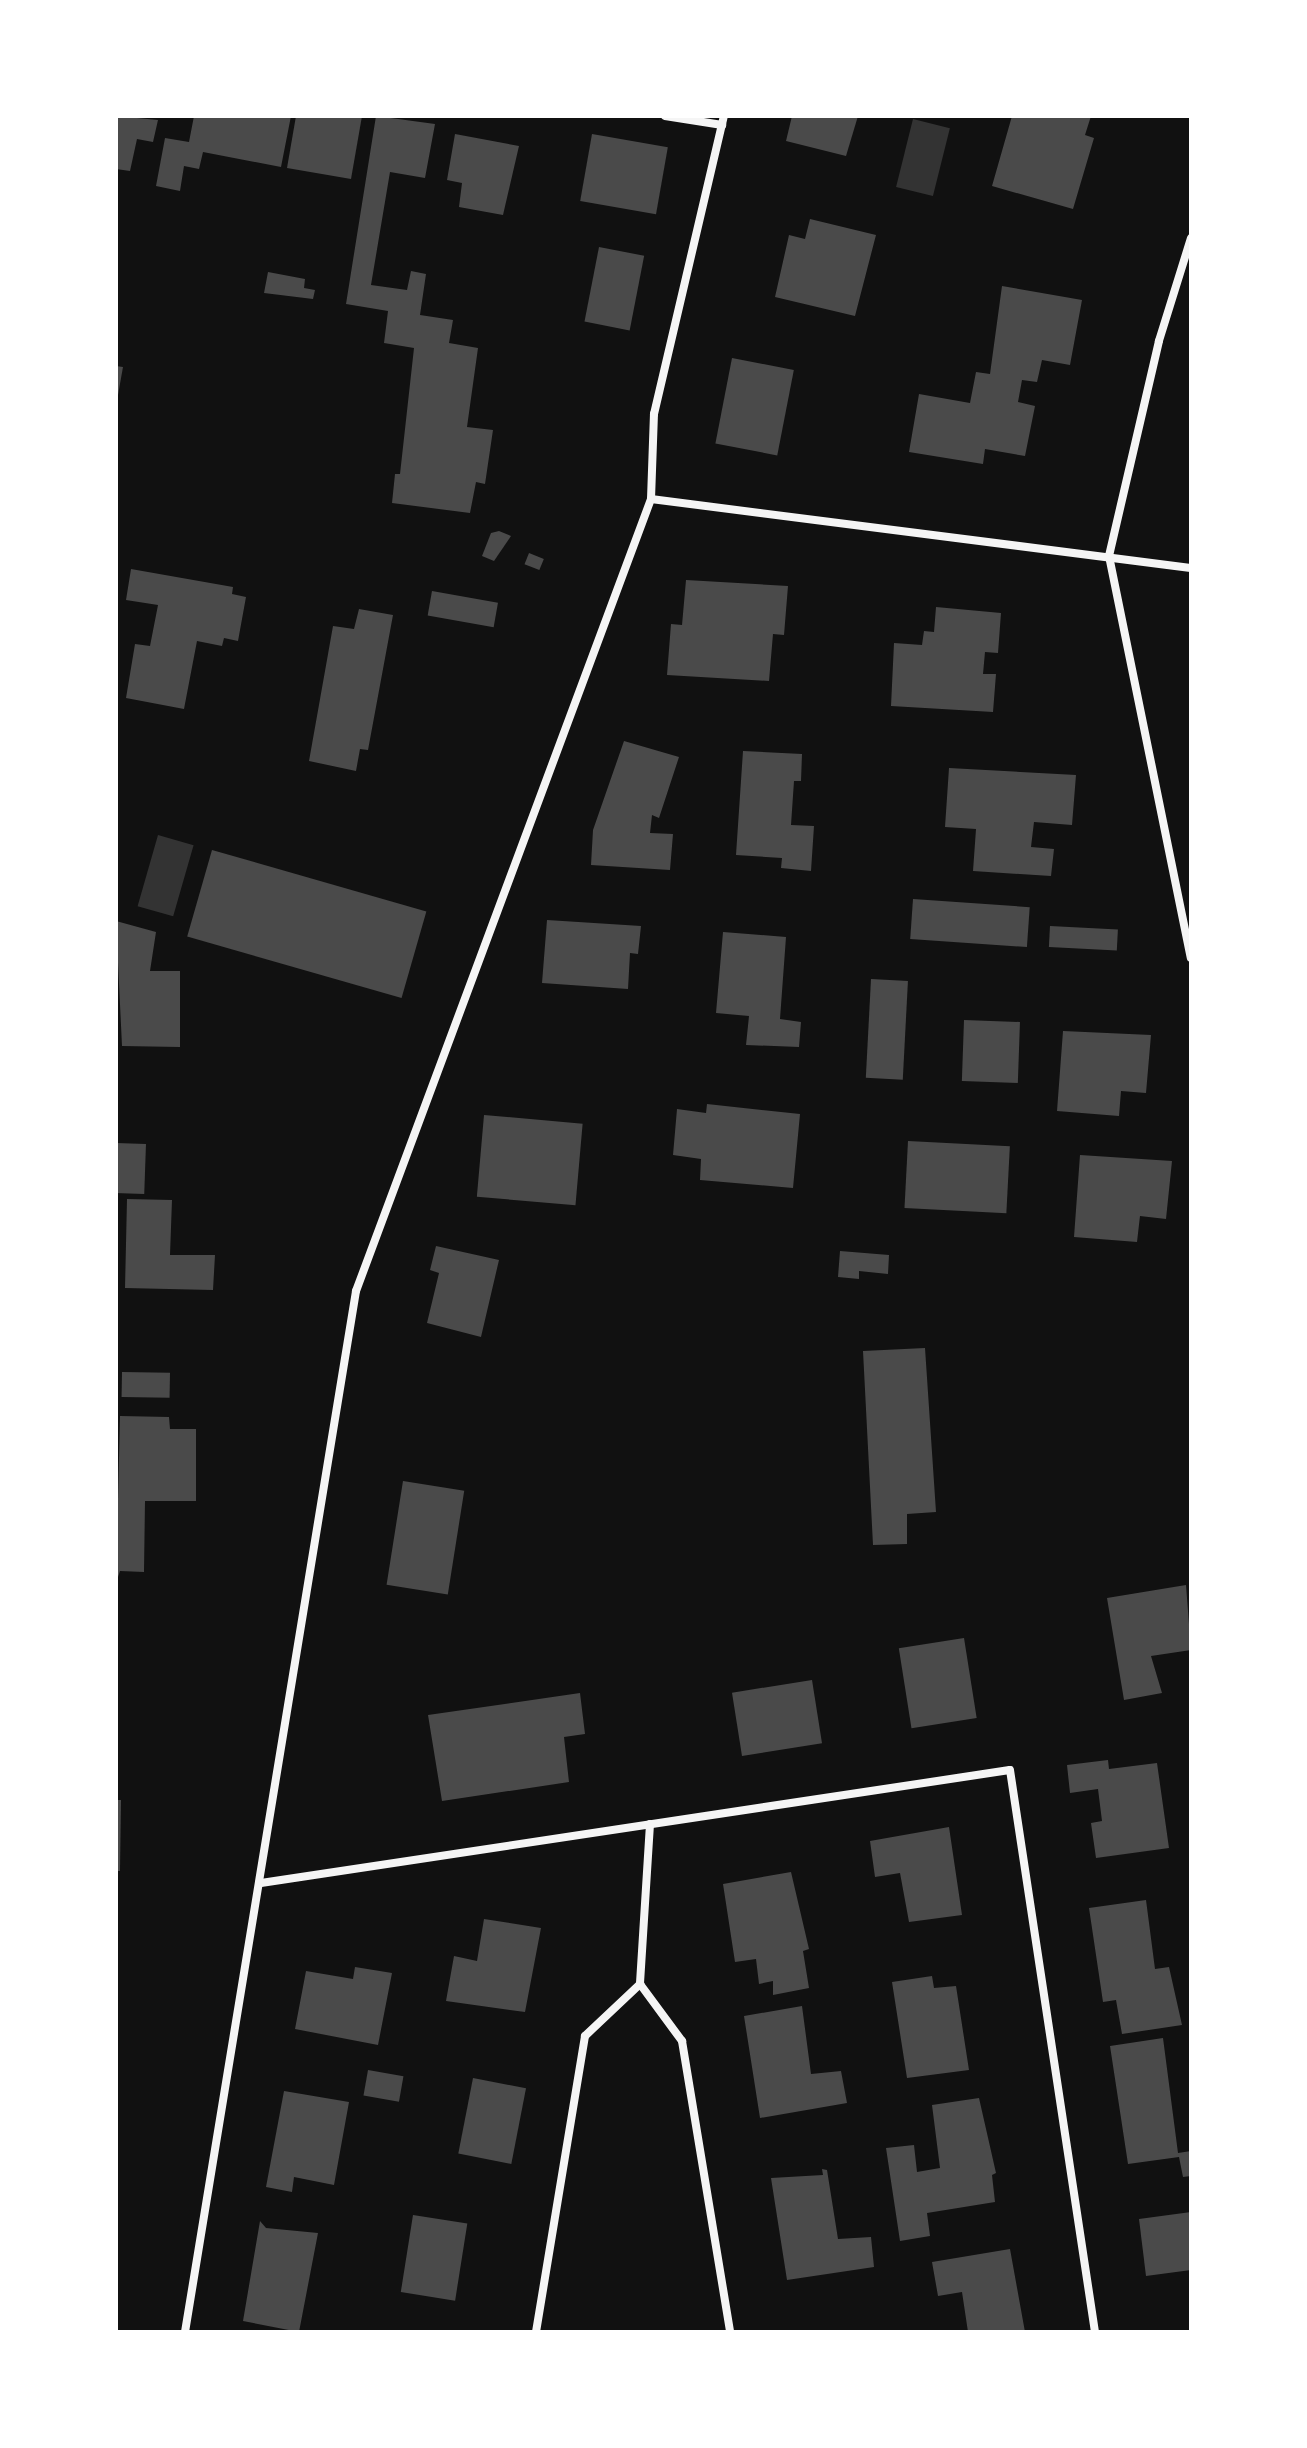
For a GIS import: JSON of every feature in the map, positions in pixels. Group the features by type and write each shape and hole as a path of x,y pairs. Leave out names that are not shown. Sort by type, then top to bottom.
{"street":[{"path":"185,2332 356,1291 651,499 654,414 723,121 665,116"},
{"path":"1191,238 1159,341 1109,556 1191,958"},
{"path":"651,499 1191,568"},
{"path":"261,1883 1010,1770 1095,2332"},
{"path":"650,1824 640,1984 682,2041 730,2332"},
{"path":"536,2332 585,2036 640,1984"}],"shaded area":[{"path":"913,119 950,128 933,196 896,187"},
{"path":"158,835 194,845 173,916 138,906"}],"building":[{"path":"116,116 158,120 153,142 137,139 130,171 116,169"},
{"path":"194,116 291,116 281,167 203,152 199,169 184,166 180,191 156,186 165,138 189,142"},
{"path":"296,116 362,116 351,179 287,168"},
{"path":"376,116 435,124 425,178 390,172 371,285 407,290 411,271 426,274 420,315 453,320 449,343 478,348 467,427 493,430 485,484 476,482 470,513 392,503 395,474 400,474 414,348 384,343 388,311 346,304"},
{"path":"792,116 858,116 846,156 786,141"},
{"path":"1012,116 1091,116 1085,135 1094,138 1073,209 992,186"},
{"path":"455,134 519,146 503,215 459,207 462,183 447,180"},
{"path":"592,134 668,147 656,214 580,201"},
{"path":"810,219 876,235 855,316 775,297 789,235 805,239"},
{"path":"599,247 644,256 630,330 584,322"},
{"path":"268,272 305,279 304,288 315,290 313,299 264,293"},
{"path":"1002,286 1082,300 1070,365 1042,360 1037,382 1022,380 1018,402 1035,406 1025,456 985,449 983,464 909,452 919,394 970,403 976,372 990,374"},
{"path":"732,358 794,370 777,455 715,443"},
{"path":"116,366 123,367 118,395 116,395"},
{"path":"499,531 511,536 494,561 482,556 491,533"},
{"path":"529,553 544,559 539,570 525,564"},
{"path":"131,569 233,587 232,594 246,597 238,641 224,638 222,646 197,641 184,709 126,698 135,644 150,646 158,605 126,600"},
{"path":"686,580 788,586 784,635 773,634 769,681 667,675 671,624 682,625"},
{"path":"432,591 498,603 494,627 428,616"},
{"path":"936,607 1001,613 998,653 985,652 983,674 996,674 993,712 891,706 894,643 922,645 924,631 934,632"},
{"path":"359,609 393,615 368,750 360,749 356,771 309,761 333,626 354,629"},
{"path":"624,741 679,757 659,818 652,815 650,833 673,834 670,870 591,865 593,830"},
{"path":"743,751 802,754 801,781 794,781 791,825 814,826 811,871 781,868 782,858 736,855"},
{"path":"949,768 1076,775 1072,825 1034,822 1031,847 1054,849 1051,876 973,871 976,829 945,827"},
{"path":"212,850 426,911 402,998 187,937"},
{"path":"913,899 1030,907 1027,947 910,939"},
{"path":"547,920 641,926 638,954 630,953 628,989 542,983"},
{"path":"116,921 156,932 150,971 180,971 180,1047 122,1046"},
{"path":"1050,926 1118,930 1117,951 1049,947"},
{"path":"723,932 786,937 780,1019 801,1022 799,1047 746,1045 749,1016 716,1013"},
{"path":"871,979 908,981 903,1080 866,1078"},
{"path":"964,1020 1020,1022 1018,1083 962,1081"},
{"path":"1063,1031 1151,1035 1146,1093 1121,1091 1119,1116 1057,1111"},
{"path":"707,1104 800,1114 793,1188 700,1180 701,1159 673,1155 677,1109 706,1113"},
{"path":"484,1115 583,1124 575,1205 477,1197"},
{"path":"908,1141 1010,1146 1006,1213 904,1208"},
{"path":"116,1143 146,1144 144,1194 116,1193"},
{"path":"1080,1155 1172,1161 1166,1219 1140,1216 1137,1242 1074,1237"},
{"path":"127,1199 172,1200 170,1255 215,1255 213,1290 125,1288"},
{"path":"436,1246 499,1260 481,1337 427,1323 439,1273 430,1270"},
{"path":"840,1251 889,1255 888,1274 859,1271 859,1279 838,1277"},
{"path":"925,1348 936,1512 907,1514 907,1544 873,1545 863,1351"},
{"path":"122,1372 170,1373 170,1398 122,1397"},
{"path":"120,1416 169,1417 170,1429 196,1429 196,1501 145,1501 144,1572 120,1571 116,1583"},
{"path":"403,1481 464,1491 448,1594 387,1585"},
{"path":"1186,1585 1191,1650 1151,1656 1162,1693 1124,1700 1107,1598"},
{"path":"964,1638 977,1718 911,1728 899,1648"},
{"path":"812,1680 822,1743 742,1756 732,1693"},
{"path":"580,1693 585,1734 564,1737 569,1782 442,1801 428,1715"},
{"path":"1108,1760 1109,1769 1157,1763 1169,1848 1096,1858 1091,1823 1102,1821 1098,1789 1070,1793 1067,1765"},
{"path":"116,1800 121,1800 120,1871 116,1871"},
{"path":"949,1827 962,1915 909,1922 900,1873 875,1877 870,1841"},
{"path":"791,1872 809,1949 803,1951 809,1988 773,1995 773,1981 759,1984 756,1959 735,1962 723,1884"},
{"path":"1146,1900 1155,1969 1169,1967 1182,2025 1122,2034 1116,2000 1103,2002 1089,1908"},
{"path":"484,1919 541,1928 525,2012 446,2001 454,1956 477,1961"},
{"path":"355,1967 392,1973 378,2045 295,2029 306,1971 353,1979"},
{"path":"932,1976 934,1988 956,1986 969,2070 907,2078 892,1982"},
{"path":"802,2006 811,2074 841,2071 847,2103 760,2118 744,2016"},
{"path":"1163,2038 1178,2153 1191,2151 1191,2176 1183,2177 1179,2157 1128,2164 1110,2046"},
{"path":"368,2070 403,2076 399,2102 363,2096"},
{"path":"473,2078 526,2088 511,2164 458,2154"},
{"path":"284,2091 349,2102 334,2185 294,2177 292,2192 266,2187"},
{"path":"979,2098 996,2173 992,2175 995,2202 927,2213 930,2236 900,2241 886,2148 914,2145 917,2172 940,2168 932,2105"},
{"path":"822,2169 827,2170 838,2239 871,2237 874,2267 787,2280 771,2178 823,2175"},
{"path":"1191,2212 1191,2270 1146,2276 1139,2219"},
{"path":"413,2215 467,2224 455,2301 401,2292"},
{"path":"260,2221 266,2228 318,2233 299,2332 243,2321"},
{"path":"1010,2249 1025,2332 968,2332 962,2292 938,2296 932,2262"}]}
